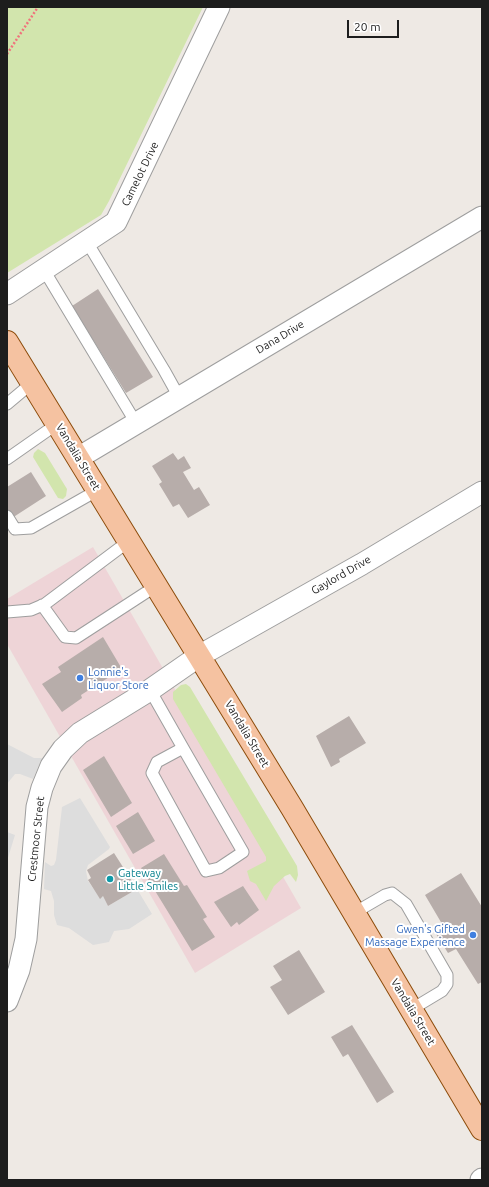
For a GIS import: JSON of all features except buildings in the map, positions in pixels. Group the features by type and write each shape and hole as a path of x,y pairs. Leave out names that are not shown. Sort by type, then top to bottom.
{"main road":[{"name":"Vandalia Street","path":"7,342 199,656 482,1128"}],"street":[{"name":"Camelot Drive","path":"7,294 116,222 220,7"},
{"name":"Dana Drive","path":"78,458 482,216"},
{"name":"Gaylord Drive","path":"199,656 362,564 482,492"},
{"name":"Crestmoor Street","path":"7,1001 19,970 26,939 37,807 42,788 51,766 63,749 80,733 150,690 199,656"}],"lane":[{"path":"87,242 179,397"},
{"path":"44,270 136,423"},
{"path":"7,404 32,383"},
{"path":"7,459 57,424"},
{"path":"7,516 16,528 31,528 98,490"},
{"path":"7,612 31,610 42,605 129,541"},
{"path":"42,605 65,637 76,638 156,586"},
{"path":"150,690 243,852 219,868 206,871 152,773 157,762 183,748"},
{"path":"354,913 385,895 392,893 406,904 447,975 447,984 442,991 412,1009"}],"path":[{"path":"7,54 38,7"}],"shaded area":[{"path":"93,547 301,908 195,973 7,644 7,599"},
{"path":"7,744 34,758 42,758 33,779 20,774 15,774 7,784"},
{"path":"80,798 110,847 88,865 86,871 88,881 100,898 103,896 108,906 137,889 152,914 129,929 114,931 109,942 93,945 69,928 57,925 54,915 54,901 51,891 44,889 45,862 51,866 54,865 56,860 62,807"},
{"path":"7,832 15,835 7,861"}],"green space":[{"path":"7,7 203,7 101,215 7,273"},
{"path":"38,449 45,453 67,489 66,496 63,499 58,498 33,457 34,453"},
{"path":"186,684 190,687 297,866 298,875 296,882 290,874 285,876 274,886 266,901 256,884 250,881 247,871 266,861 266,857 173,699 173,692 181,685"}],"place":[{"name":"Lonnie's Liquor Store","path":"80,678"},
{"name":"Gateway Little Smiles","path":"110,879"},
{"name":"Gwen's Gifted Massage Experience","path":"473,935"}]}
